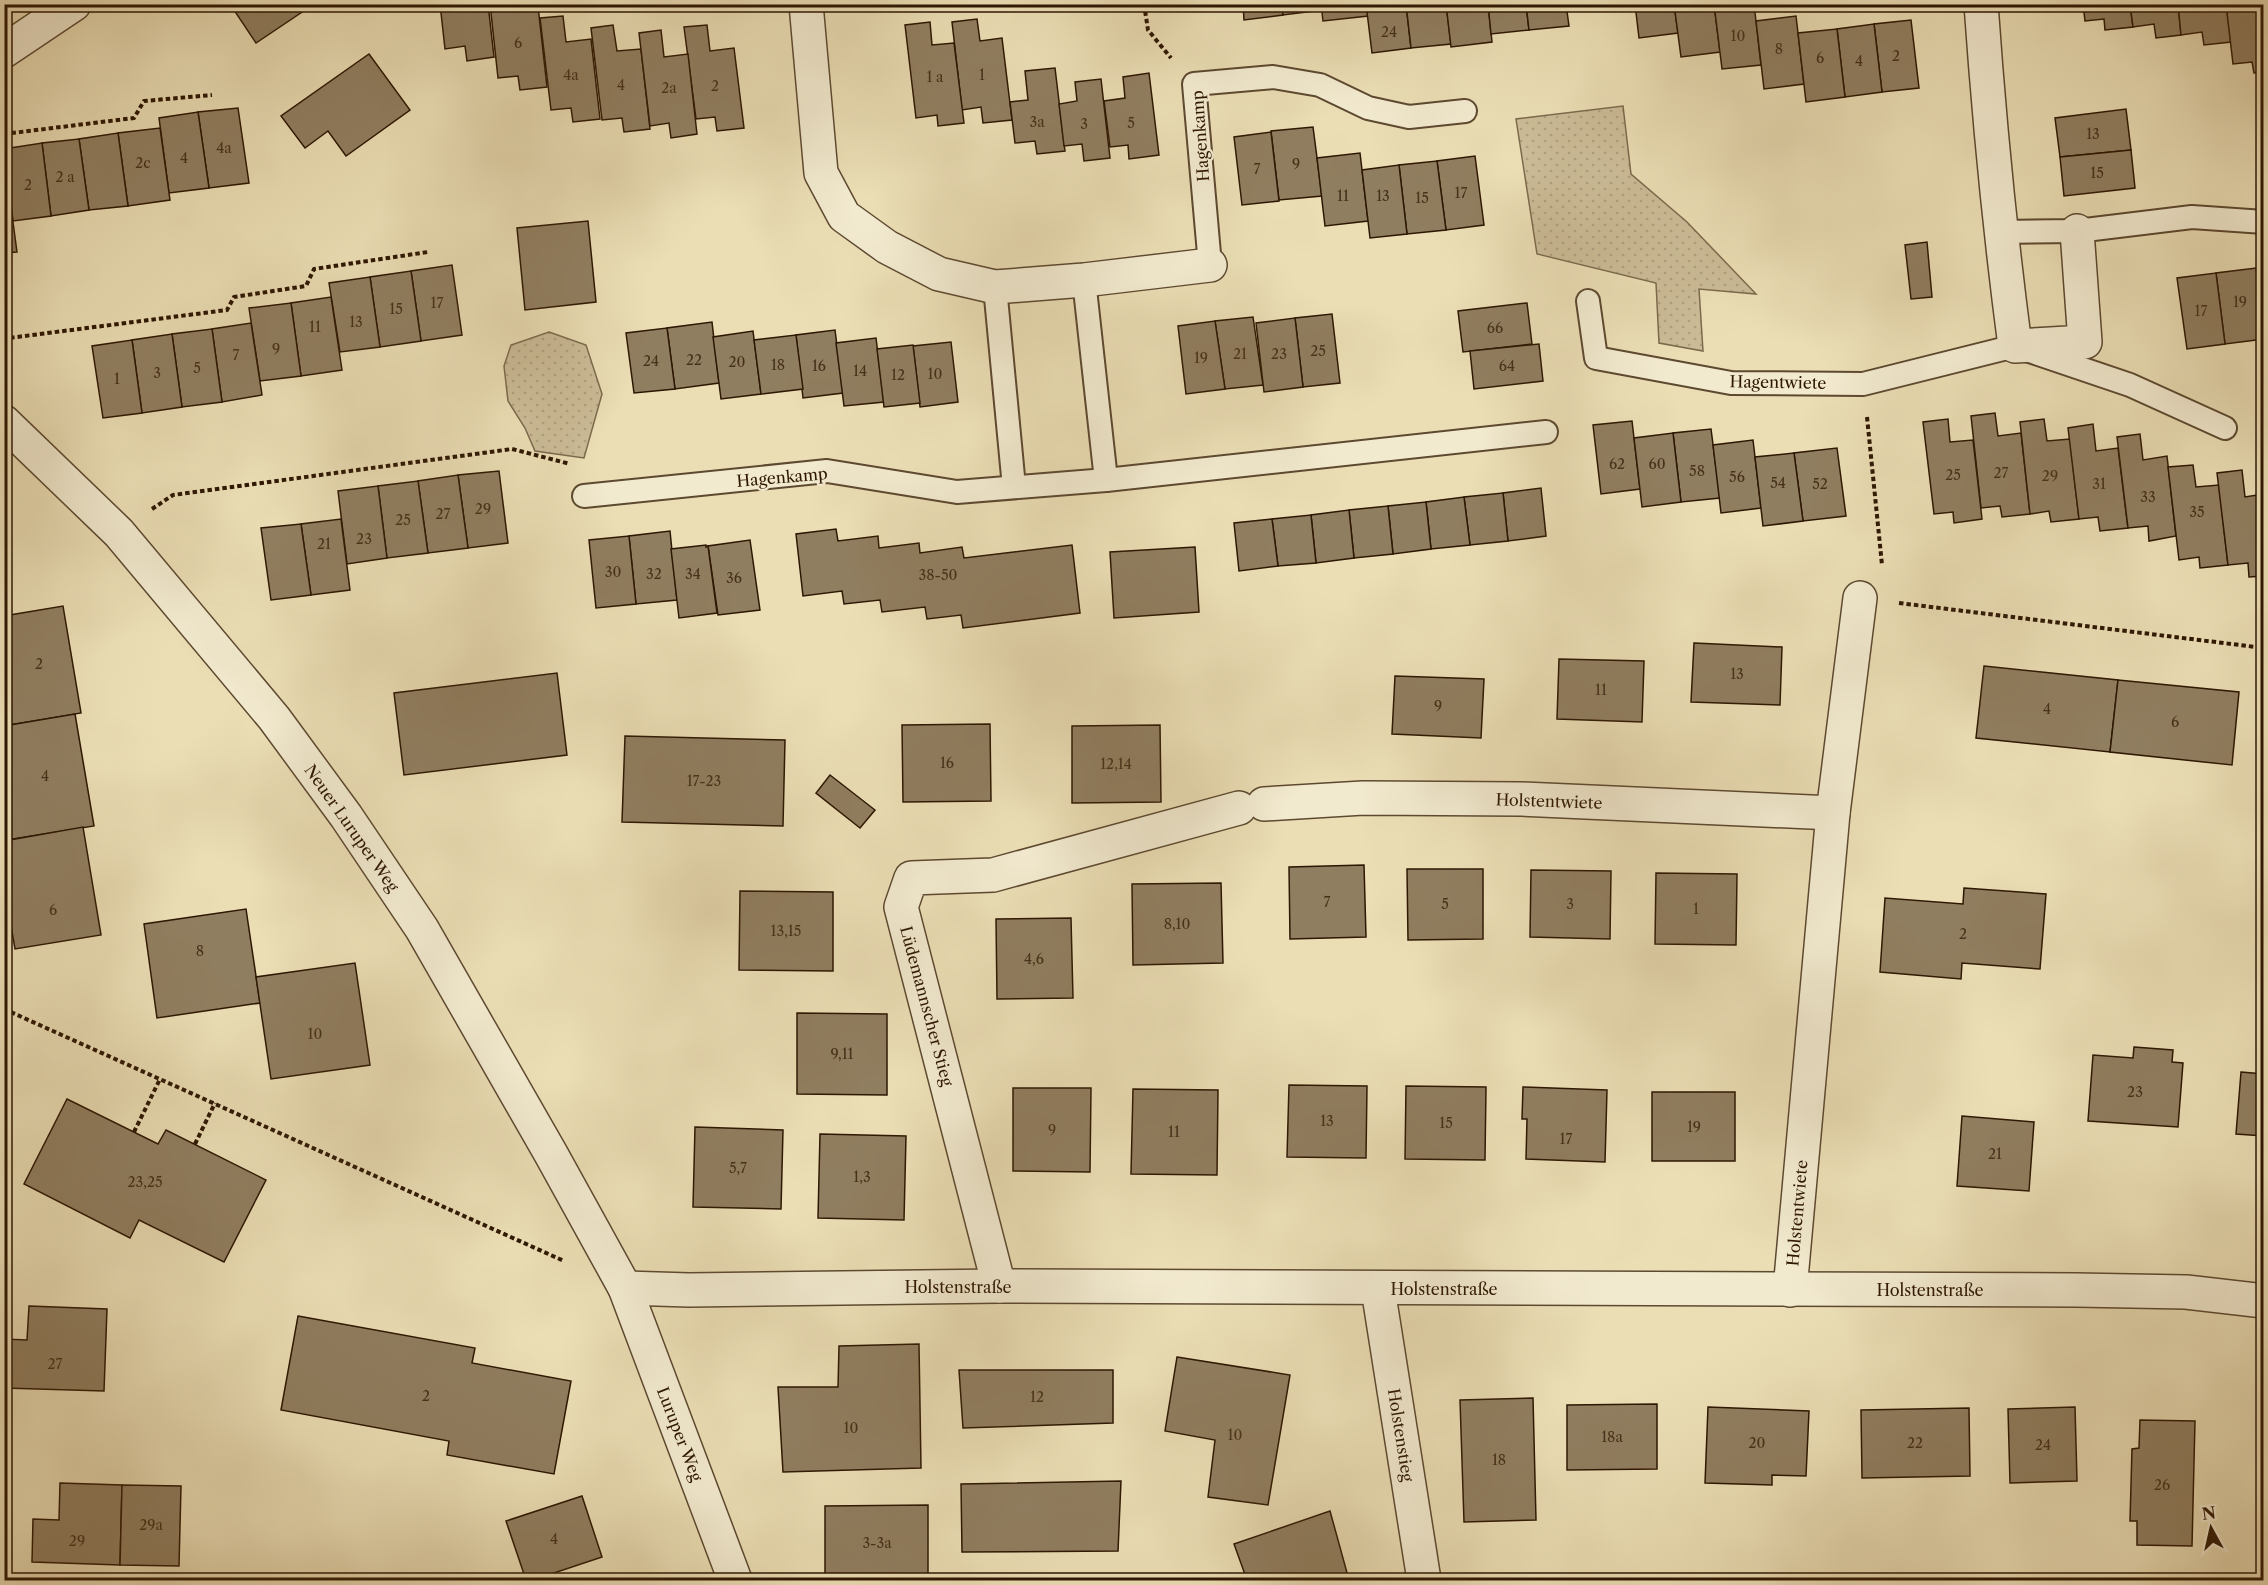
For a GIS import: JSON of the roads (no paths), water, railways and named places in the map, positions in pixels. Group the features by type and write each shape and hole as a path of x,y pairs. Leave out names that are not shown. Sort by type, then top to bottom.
{"street":[{"path":"4,51 74,4"},
{"name":"Hagenkamp","path":"806,4 821,173 844,216 887,247 939,274 995,287 1084,280 1210,265"},
{"path":"1981,4 1989,126 2015,346"},
{"name":"Hagentwiete","path":"2015,346 2085,342 2077,231"},
{"name":"Neuer Luruper Weg","path":"4,422 119,533 274,718 346,816 422,929 625,1288"},
{"name":"Holstentwiete","path":"1790,1290 1833,813 1860,598"},
{"name":"Holstentwiete","path":"1252,806 1364,798 1521,799 1833,813"},
{"name":"Lüdemannscher Stieg","path":"999,1286 901,907 912,878 993,875 1252,806"},
{"name":"Holstenstraße","path":"625,1288 701,1290 999,1286 2175,1292 2264,1301"},
{"name":"Luruper Weg","path":"625,1288 735,1581"},
{"name":"Holstenstieg","path":"1378,1289 1424,1581"}],"lane":[{"name":"Hagenkamp","path":"1210,265 1194,84 1273,77 1320,85 1368,108 1409,117 1464,111"},
{"path":"2000,232 2077,231 2192,217 2264,222"},
{"path":"1084,280 1106,480"},
{"path":"995,287 1014,487"},
{"name":"Hagentwiete","path":"1588,301 1596,358 1731,383 1863,384 2015,346"},
{"path":"2015,346 2130,385 2225,428"},
{"name":"Hagenkamp","path":"584,496 827,471 957,492 1106,480 1546,432"}]}
